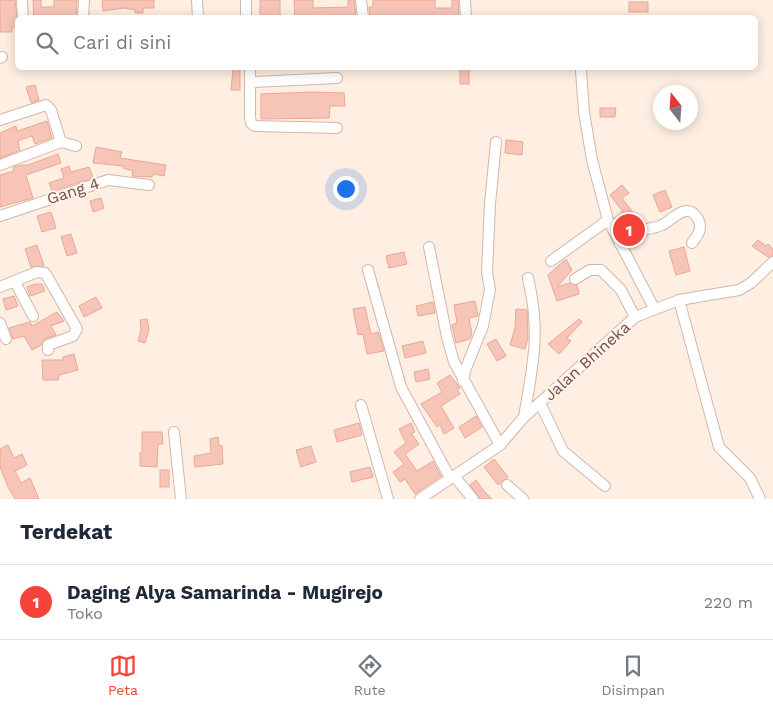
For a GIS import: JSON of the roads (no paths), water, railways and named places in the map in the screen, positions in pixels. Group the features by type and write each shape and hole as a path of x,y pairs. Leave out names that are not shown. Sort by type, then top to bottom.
{"street":[{"path":"22,0 23,15"},
{"path":"83,15 84,0"},
{"path":"198,0 198,15"},
{"path":"246,0 246,15"},
{"path":"360,0 362,15"},
{"path":"465,0 466,15"},
{"path":"250,70 252,82 250,117 251,123 255,126 337,128"},
{"path":"581,71 584,112 592,160 608,220 654,308"},
{"path":"252,82 337,78"},
{"path":"0,120 33,108 48,106 61,142"},
{"path":"0,165 61,142 76,146"},
{"path":"463,381 466,368 483,326 490,290 488,233 496,142"},
{"name":"Gang 4","path":"0,216 108,180 149,185"},
{"path":"620,244 642,230 664,224 679,213 687,211 696,216 700,225 700,232 692,243"},
{"path":"551,261 608,220"},
{"path":"429,247 446,337 454,362 500,445"},
{"name":"Jalan Bhineka","path":"420,499 500,445 524,417 635,317 654,308 679,300 745,287 773,262"},
{"path":"368,270 401,387 452,477 473,499"},
{"path":"575,279 590,270 601,270 621,290 635,317"},
{"path":"0,287 37,272 45,273 76,324 76,332 73,336 53,342 48,345 48,350"},
{"path":"524,417 535,350 536,328 528,278"},
{"path":"15,282 33,316"},
{"path":"679,300 719,447 750,478 760,499"},
{"path":"0,323 6,339"},
{"path":"540,403 563,450 605,486"},
{"path":"361,405 386,498"},
{"path":"174,432 181,499"},
{"path":"507,484 523,499"}],"place":[{"name":"Daging Alya Samarinda - Mugirejo","path":"629,230"}]}
